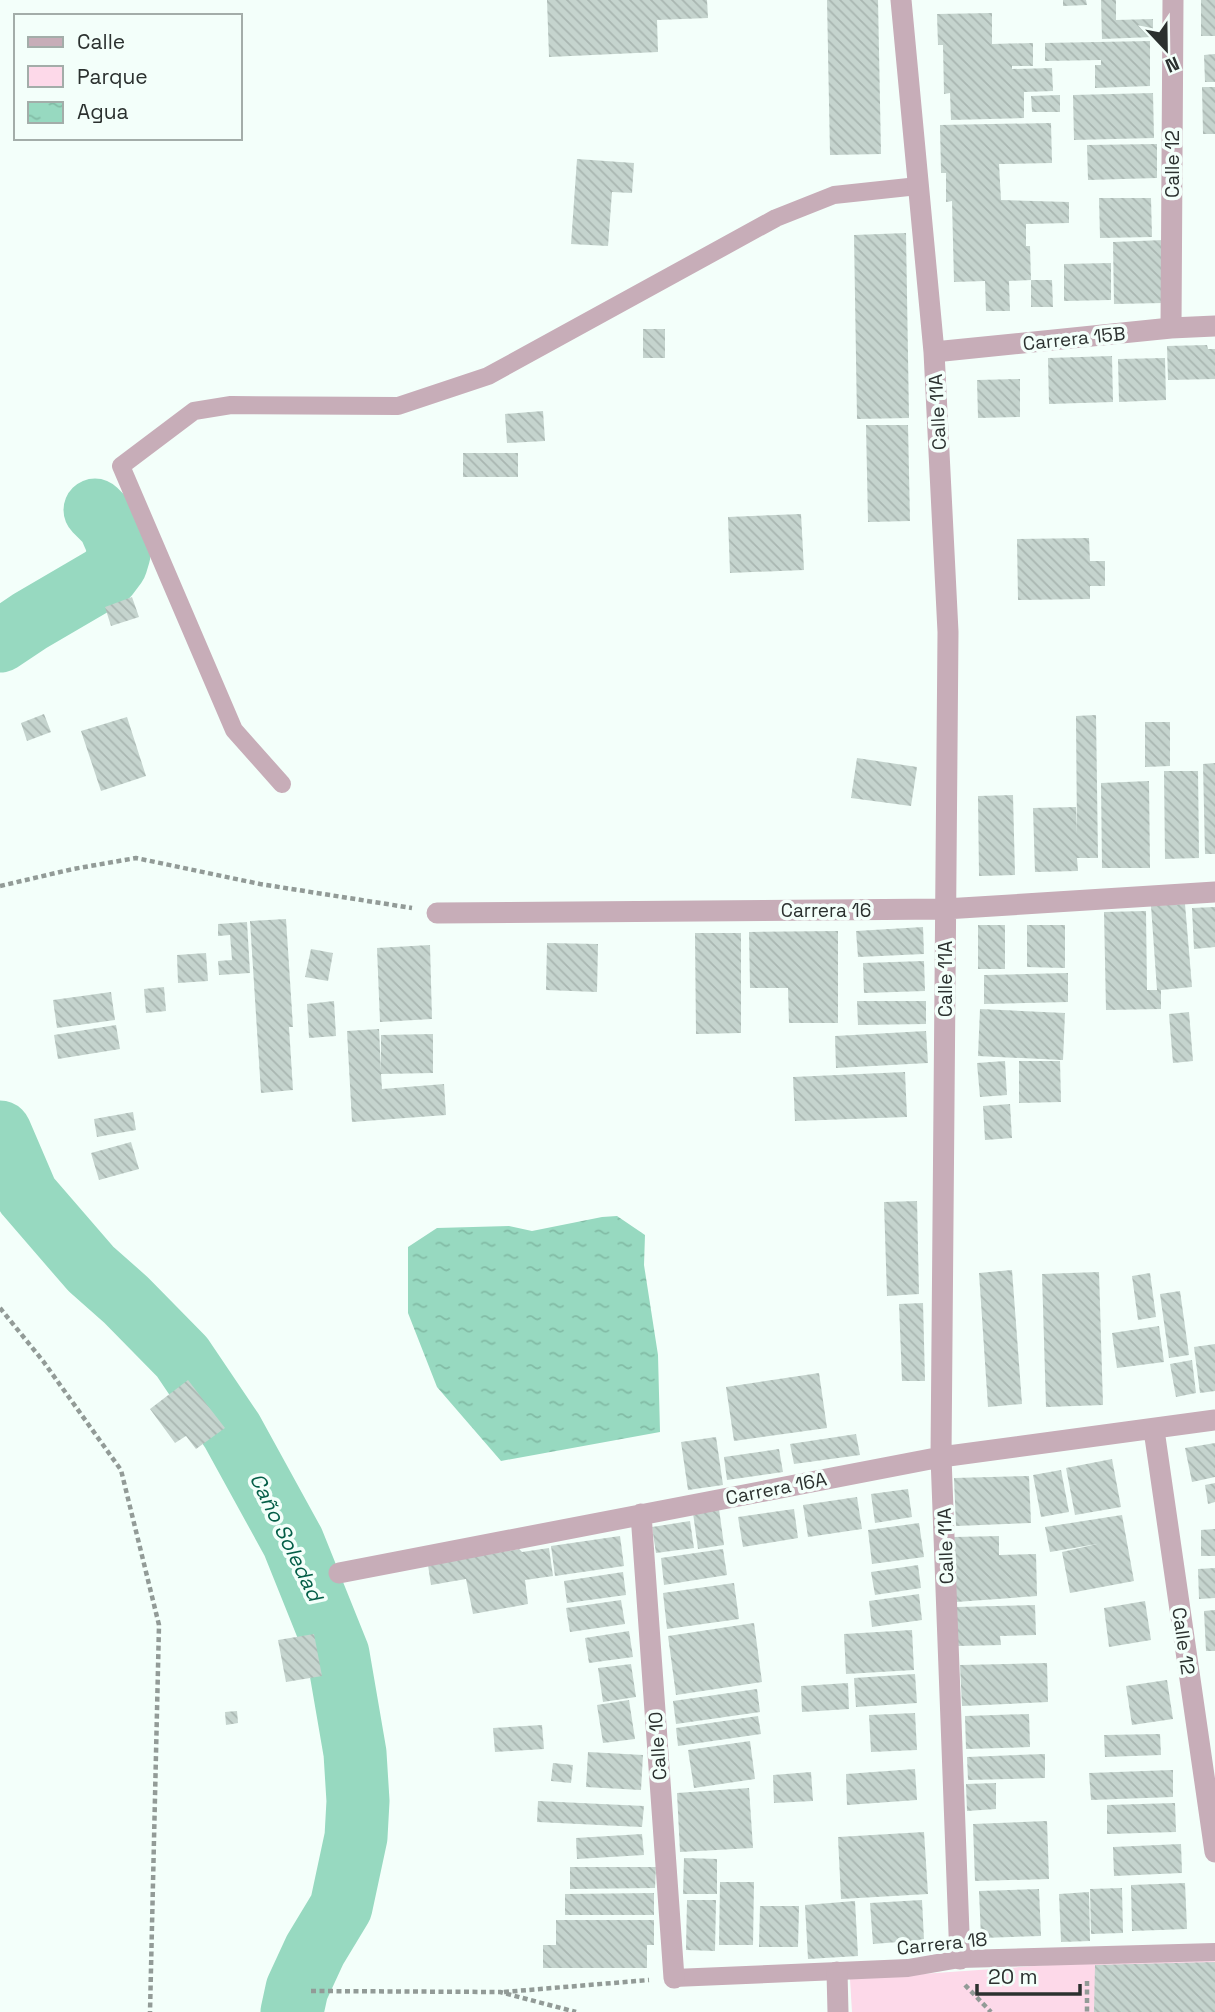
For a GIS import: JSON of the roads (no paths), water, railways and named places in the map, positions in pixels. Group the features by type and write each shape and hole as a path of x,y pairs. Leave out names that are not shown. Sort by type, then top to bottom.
{"street":[{"name":"Calle 11A","path":"901,0 934,352 948,632 941,1457 960,1959"},
{"name":"Calle 12","path":"1171,328 1173,0"},
{"name":"Carrera 15B","path":"934,352 1215,326"},
{"name":"Carrera 16","path":"437,913 945,909 1215,891"},
{"name":"Carrera 16A","path":"339,1573 941,1457 1215,1420"},
{"name":"Calle 12","path":"1154,1430 1215,1852"},
{"name":"Calle 10","path":"641,1514 674,1978"},
{"path":"837,1972 838,2012"}],"lane":[{"path":"282,784 234,730 121,466 194,411 231,405 398,406 488,376 776,218 834,195 918,186"},
{"name":"Carrera 18","path":"674,1978 908,1968 960,1959 1215,1952"}],"water":[{"path":"617,1216 645,1235 644,1265 658,1355 660,1432 501,1461 437,1387 408,1313 408,1247 437,1228 509,1226 532,1231"}],"waterway":[{"name":"Caño Soledad","path":"0,641 107,576 116,564 119,554 116,540 109,524 95,510"},
{"name":"Caño Soledad","path":"0,1132 27,1195 91,1269 182,1357 232,1431 293,1542 338,1654 355,1753 358,1801 356,1837 341,1907 315,1950 297,1989 292,2012"}]}
